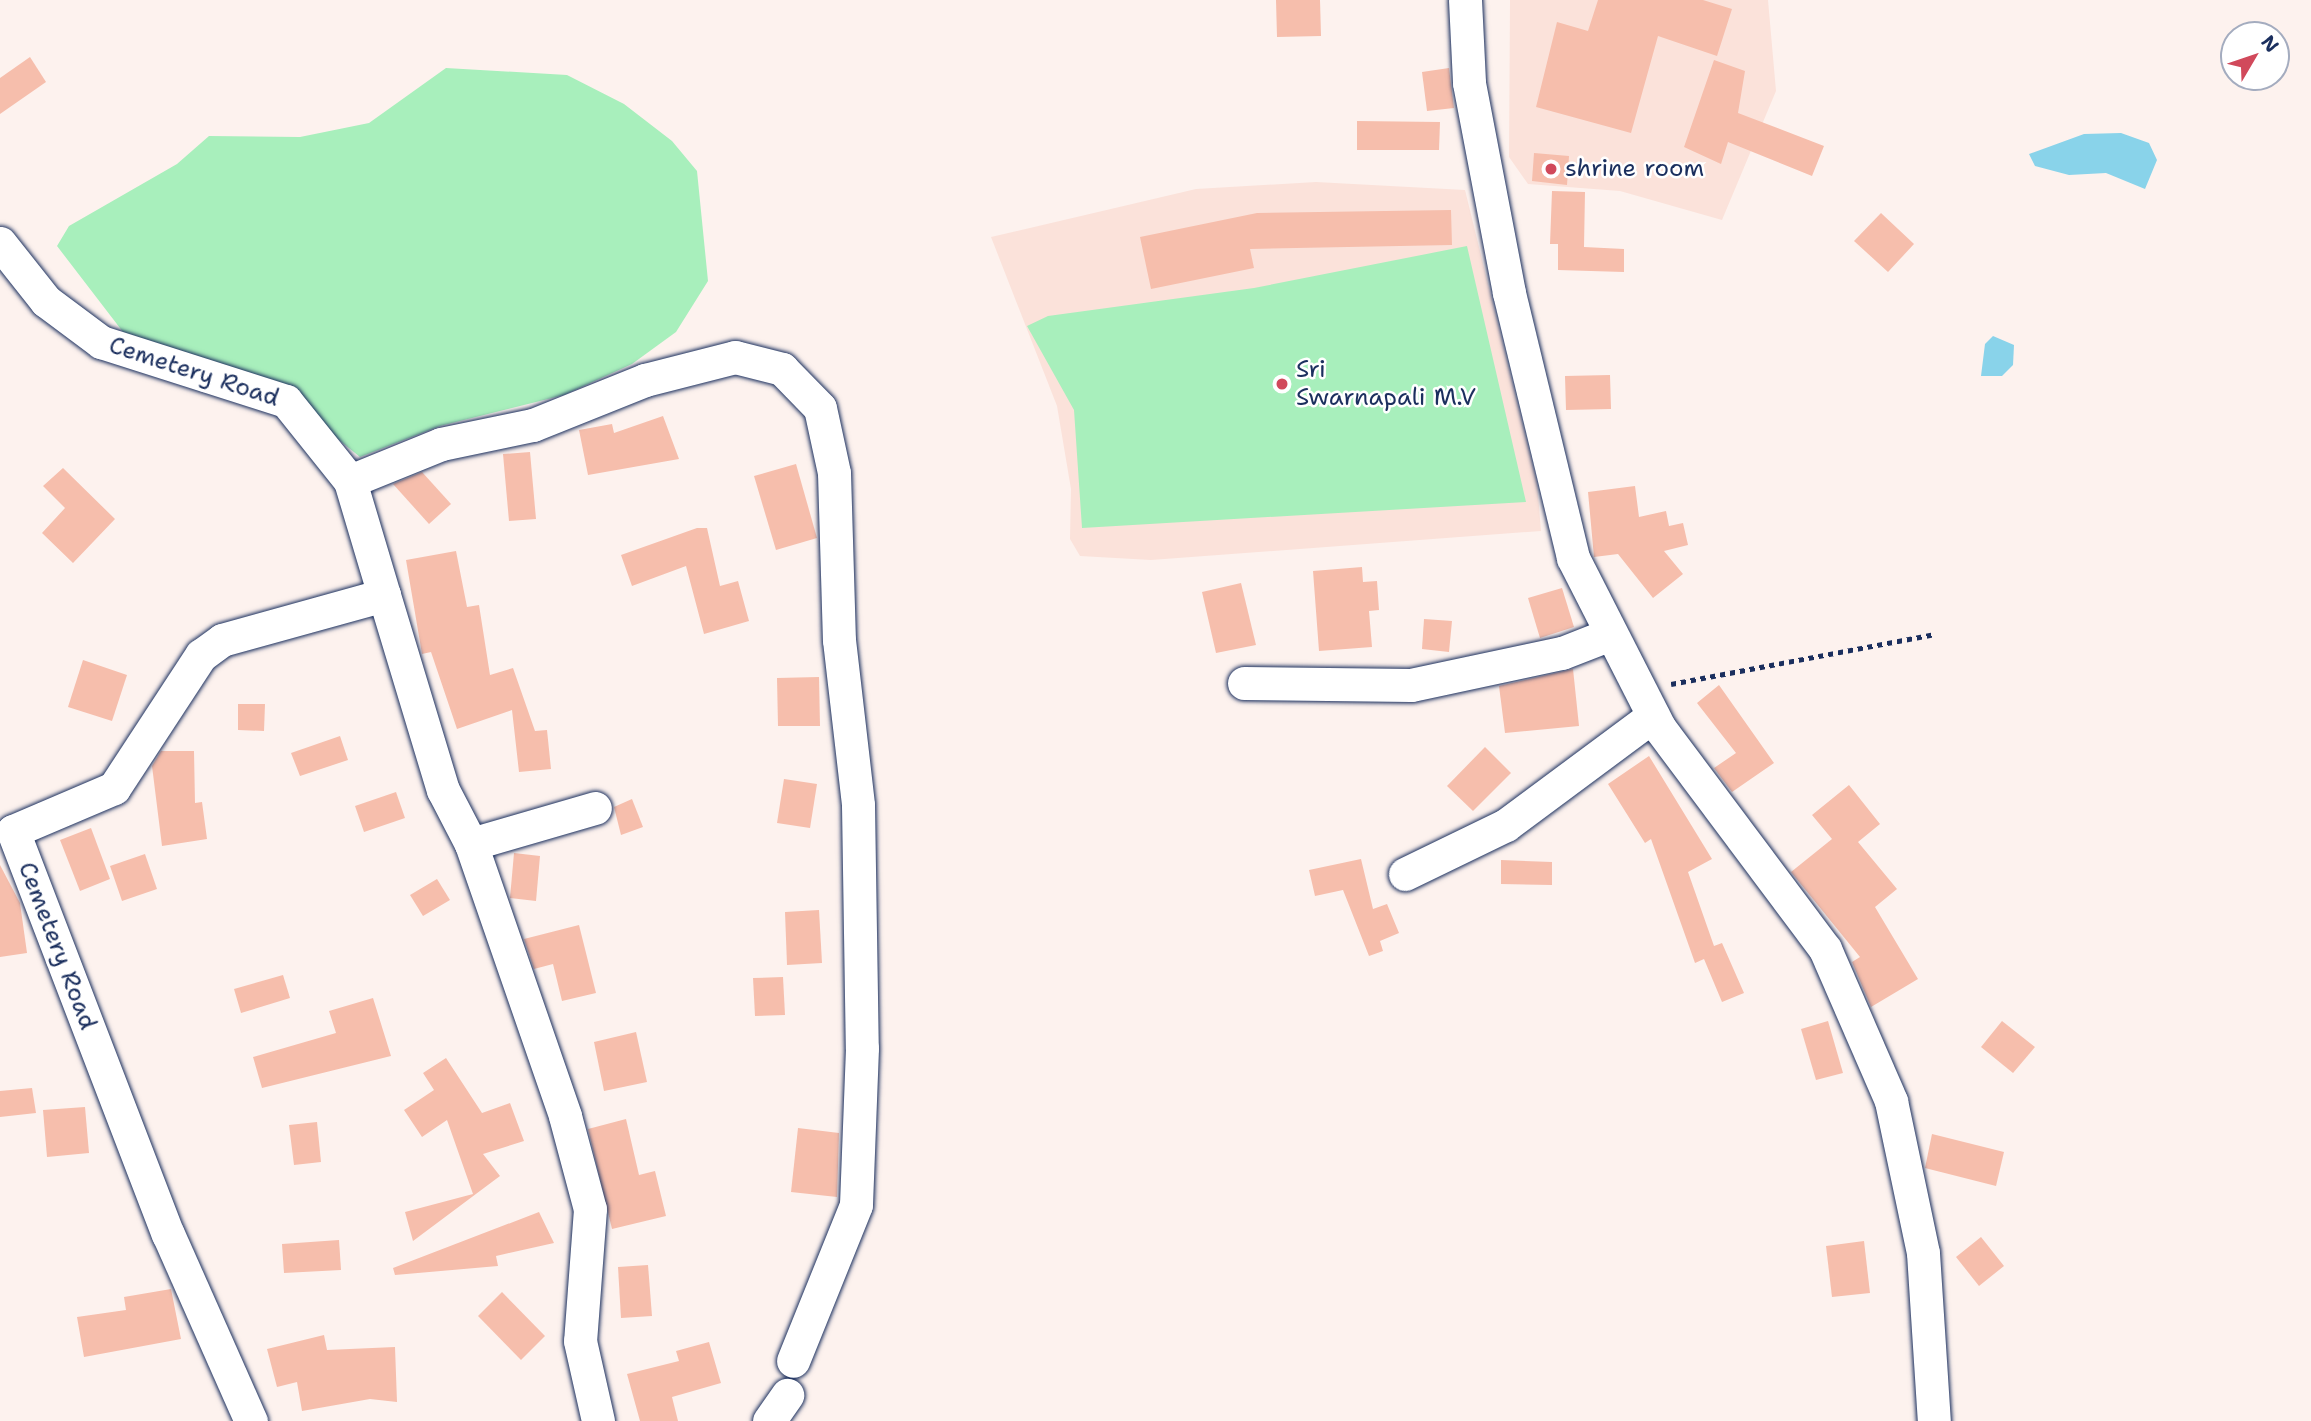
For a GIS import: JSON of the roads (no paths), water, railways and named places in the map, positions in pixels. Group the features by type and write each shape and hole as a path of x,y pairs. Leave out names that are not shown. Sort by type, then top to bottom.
{"street":[{"path":"1465,0 1469,83 1509,293 1573,558 1608,635 1647,705 1825,949 1891,1101 1923,1253 1934,1421"},
{"name":"Cemetery Road","path":"0,243 46,301 101,342 286,401 350,481 384,595 222,640 201,655 114,788 4,828 168,1234 251,1421"},
{"path":"350,481 441,444 533,425 645,380 735,357 782,369 820,408 834,473 839,640 858,805 862,1048 856,1205 793,1361"},
{"path":"384,595 443,790 471,844 565,1116 590,1209 580,1342 598,1421"},
{"path":"1244,683 1411,685 1562,653 1608,635"},
{"path":"1405,874 1506,825 1647,705"},
{"path":"471,844 596,808"}],"water":[{"path":"2121,133 2149,143 2157,160 2145,189 2106,173 2069,175 2035,166 2029,154 2084,134"},
{"path":"1993,336 2014,345 2013,365 2002,376 1981,376 1985,344"}],"place":[{"name":"shrine room","path":"1551,169"},
{"name":"Sri Swarnapali M.V","path":"1282,384"}]}
